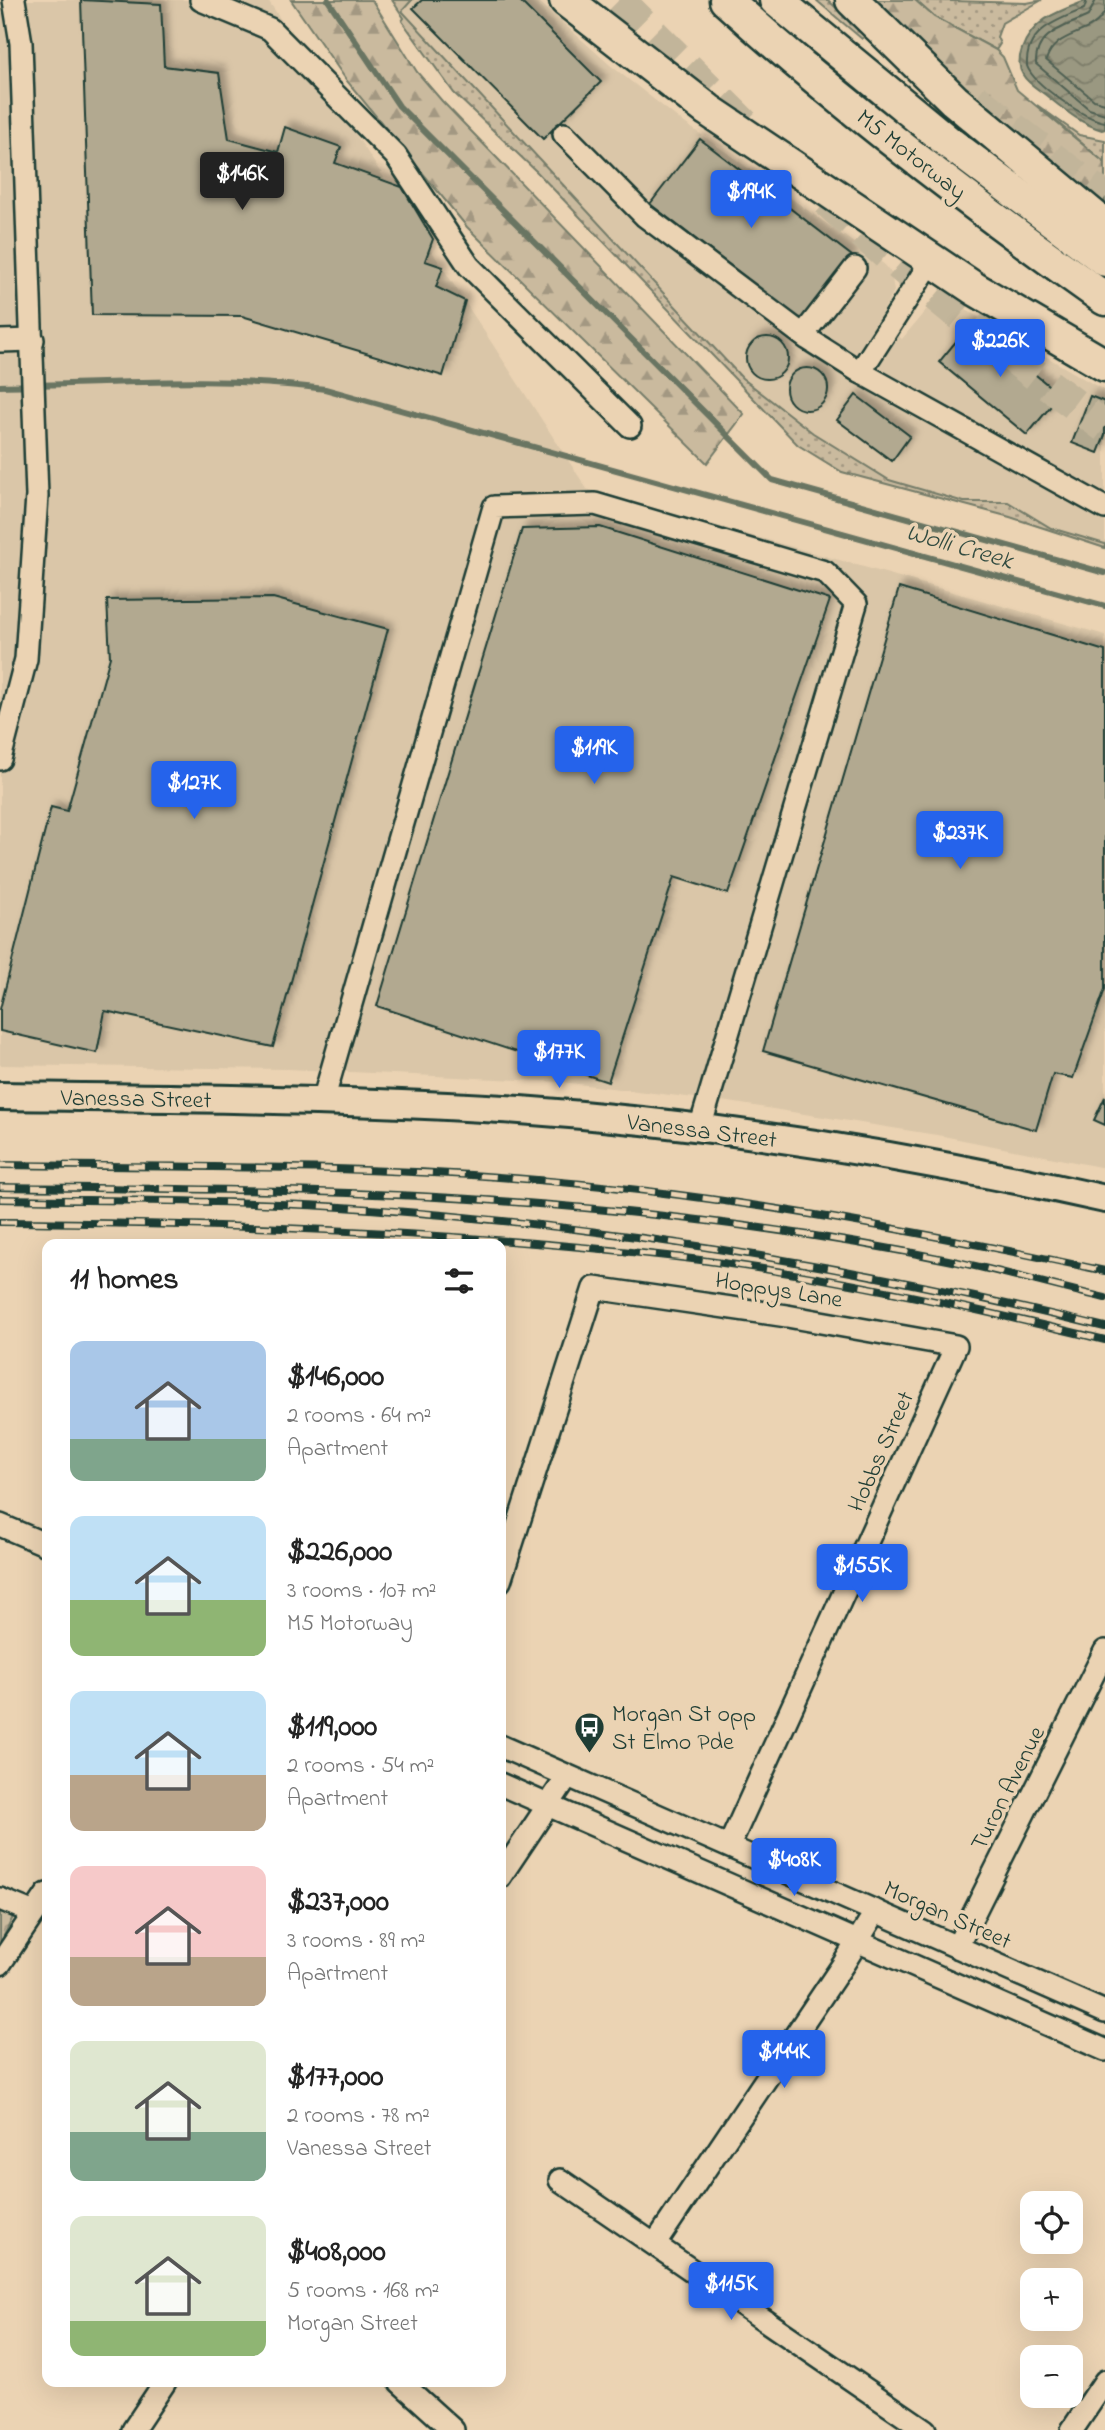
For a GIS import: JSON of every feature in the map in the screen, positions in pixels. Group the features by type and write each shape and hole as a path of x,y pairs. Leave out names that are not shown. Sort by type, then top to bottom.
{"highway":[{"path":"566,0 708,110 932,260 1105,365"},
{"name":"M5 Motorway","path":"726,0 779,48 878,129 1105,299"},
{"name":"M5 Motorway","path":"776,0 948,142 1105,260"},
{"path":"852,0 954,100 1105,226"}],"main road":[{"name":"Vanessa Street","path":"0,1096 323,1101 522,1110 700,1128 922,1162 1105,1199"}],"street":[{"path":"201,0 270,29 396,156 468,266 630,426"},
{"path":"0,759 26,659 37,496 21,43 22,1"},
{"path":"564,134 645,216 803,335 860,372 1105,508"},
{"path":"860,372 932,260"},
{"path":"803,335 855,268"},
{"path":"0,341 33,340"},
{"path":"323,1101 494,508 595,504 825,572 856,604 700,1128"},
{"name":"Hoppys Lane","path":"506,1562 594,1288 787,1316 956,1346"},
{"name":"Hobbs Street","path":"729,1846 956,1346"},
{"path":"0,1525 42,1543"},
{"name":"Turon Avenue","path":"957,1947 1105,1651"},
{"name":"Morgan Street","path":"506,1749 1105,2012"},
{"path":"506,1868 567,1777"},
{"path":"506,1787 1105,2050"},
{"path":"0,1899 34,1913"},
{"path":"0,1964 42,1901"},
{"path":"655,2244 859,1941 876,1911"},
{"path":"560,2180 925,2430"},
{"path":"1072,2430 1105,2381"},
{"path":"133,2430 162,2387"},
{"path":"406,2387 453,2430"}],"shaded area":[{"path":"0,0 268,0 587,489 1105,635 1105,1168 943,1136 729,1102 561,1082 288,1069 0,1065"},
{"path":"412,0 537,0 610,65 679,119 885,265 891,273 894,291 879,318 902,339 926,310 939,301 949,300 1105,391 1105,544 1051,528 1008,502 964,502 889,480 813,433 742,378 401,10"}],"green space":[{"path":"291,0 372,0 417,72 442,101 744,414 707,463 467,227 347,81"},
{"path":"392,0 412,0 402,11 742,378 813,433 889,480 964,502 1008,502 1051,528 1105,544 1105,548 1010,517 842,472 798,445 537,172 454,93 402,21 404,18"},
{"path":"816,0 828,0 865,36 862,39"},
{"path":"868,0 915,0 934,17 996,50 1003,57 1017,90 1105,163 1105,206 949,75"},
{"path":"915,0 1027,3 1042,0 1002,23 997,37 1000,44 996,50 934,17"},
{"path":"1037,105 1079,135 1105,140 1105,163"},
{"path":"0,1911 13,1917 0,1944"}],"water":[{"path":"1088,0 1105,0 1105,129 1102,130 1073,116 1034,87 1021,72 1020,65 1021,52 1027,38 1040,23 1058,12"}],"building":[{"path":"81,0 161,4 164,66 219,73 229,139 278,152 285,127 341,147 335,163 402,187 433,239 425,261 443,267 436,287 465,301 443,376 242,316 92,315"},
{"path":"422,0 519,0 601,82 543,139 413,8"},
{"path":"700,139 852,256 802,321 650,204"},
{"path":"972,322 1060,395 1027,435 939,362"},
{"path":"767,337 782,343 788,358 782,373 767,379 752,373 746,358 752,343"},
{"path":"807,368 822,374 828,389 822,404 807,410 792,404 786,389 792,374"},
{"path":"856,395 910,436 892,461 837,420"},
{"path":"1090,396 1105,402 1105,435 1098,453 1072,443"},
{"path":"600,527 830,600 728,894 674,877 608,1082 377,1006 522,529"},
{"path":"899,588 1105,651 1105,989 1073,1078 1053,1074 1036,1130 763,1051"},
{"path":"273,598 388,629 273,1047 105,1011 97,1053 0,1031 0,1009 51,807 67,811 110,657 107,600"},
{"path":"1105,1097 1105,1125 1094,1120"}],"waterway":[{"name":"Wolli Creek","path":"328,0 399,106 772,480 1105,573"},
{"name":"Wolli Creek","path":"0,386 204,381 325,389 1105,606"}],"tunnel":[{"path":"619,0 745,125"},
{"path":"975,99 1105,198"},
{"path":"827,201 963,318 1105,427"}],"railway":[{"path":"0,1165 394,1171 598,1186 817,1215 1105,1271"},
{"path":"0,1187 263,1190 395,1195 633,1213 740,1225 900,1251 972,1265 1105,1298"},
{"path":"0,1199 324,1206 555,1227 832,1268 1105,1327"},
{"path":"0,1222 169,1225 479,1239"},
{"path":"506,1241 676,1257 784,1272 892,1292 1105,1340"}],"place":[{"name":"Morgan St opp St Elmo Pde","path":"589,1754"}]}
